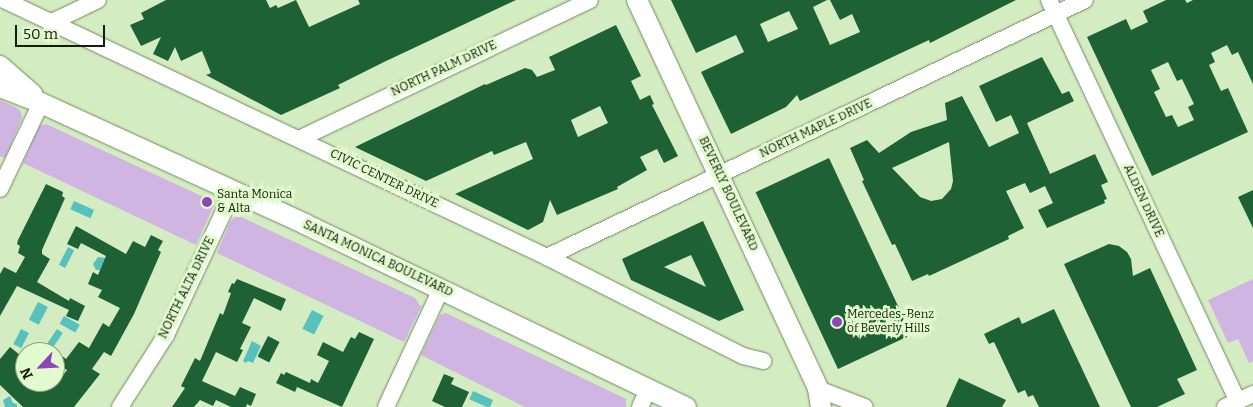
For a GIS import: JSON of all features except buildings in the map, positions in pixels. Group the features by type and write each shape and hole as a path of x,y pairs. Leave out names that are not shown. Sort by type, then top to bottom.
{"main road":[{"name":"BEVERLY BOULEVARD","path":"637,0 719,174 818,401 832,407"},
{"name":"SANTA MONICA BOULEVARD","path":"0,66 41,102"},
{"name":"SANTA MONICA BOULEVARD","path":"0,87 41,102 441,289 686,407"}],"street":[{"name":"CIVIC CENTER DRIVE","path":"4,0 547,257 743,356 763,361"},
{"path":"50,23 98,0"},
{"name":"NORTH PALM DRIVE","path":"298,139 590,0"},
{"name":"NORTH MAPLE DRIVE","path":"547,257 719,174 1052,7 1085,0"},
{"name":"ALDEN DRIVE","path":"1052,7 1231,404"},
{"path":"0,188 41,102"},
{"name":"NORTH ALTA DRIVE","path":"120,407 166,335 233,192"},
{"path":"386,407 441,289"},
{"path":"640,407 649,388"},
{"path":"1231,404 1253,394"},
{"path":"818,401 845,407"},
{"path":"818,401 865,407"}],"shaded area":[{"path":"0,100 17,108 21,112 22,118 5,158 0,156"},
{"path":"46,124 208,199 214,205 196,245 23,163 39,126"},
{"path":"237,215 415,298 421,307 404,342 217,253 230,222"},
{"path":"1253,279 1253,361 1249,363 1238,339 1228,343 1208,300"},
{"path":"446,313 626,399 626,407 525,407 421,355 440,315"}],"water":[{"path":"74,201 94,210 90,218 70,209"},
{"path":"68,247 74,250 65,268 59,265"},
{"path":"98,257 106,258 100,270 96,270 93,264"},
{"path":"38,302 48,307 39,325 29,320"},
{"path":"312,310 324,316 314,335 302,329"},
{"path":"64,316 80,325 75,333 60,324"},
{"path":"21,329 29,333 24,342 15,342 15,345 13,344"},
{"path":"57,329 63,333 57,342 48,342"},
{"path":"252,341 261,346 253,363 248,361 246,363 243,361"},
{"path":"473,391 493,400 490,407 487,407 469,399"},
{"path":"10,396 13,403 17,404 17,407 5,407 3,400"}],"place":[{"name":"Santa Monica & Alta","path":"207,202"},
{"name":"Mercedes-Benz of Beverly Hills","path":"837,322"}]}
